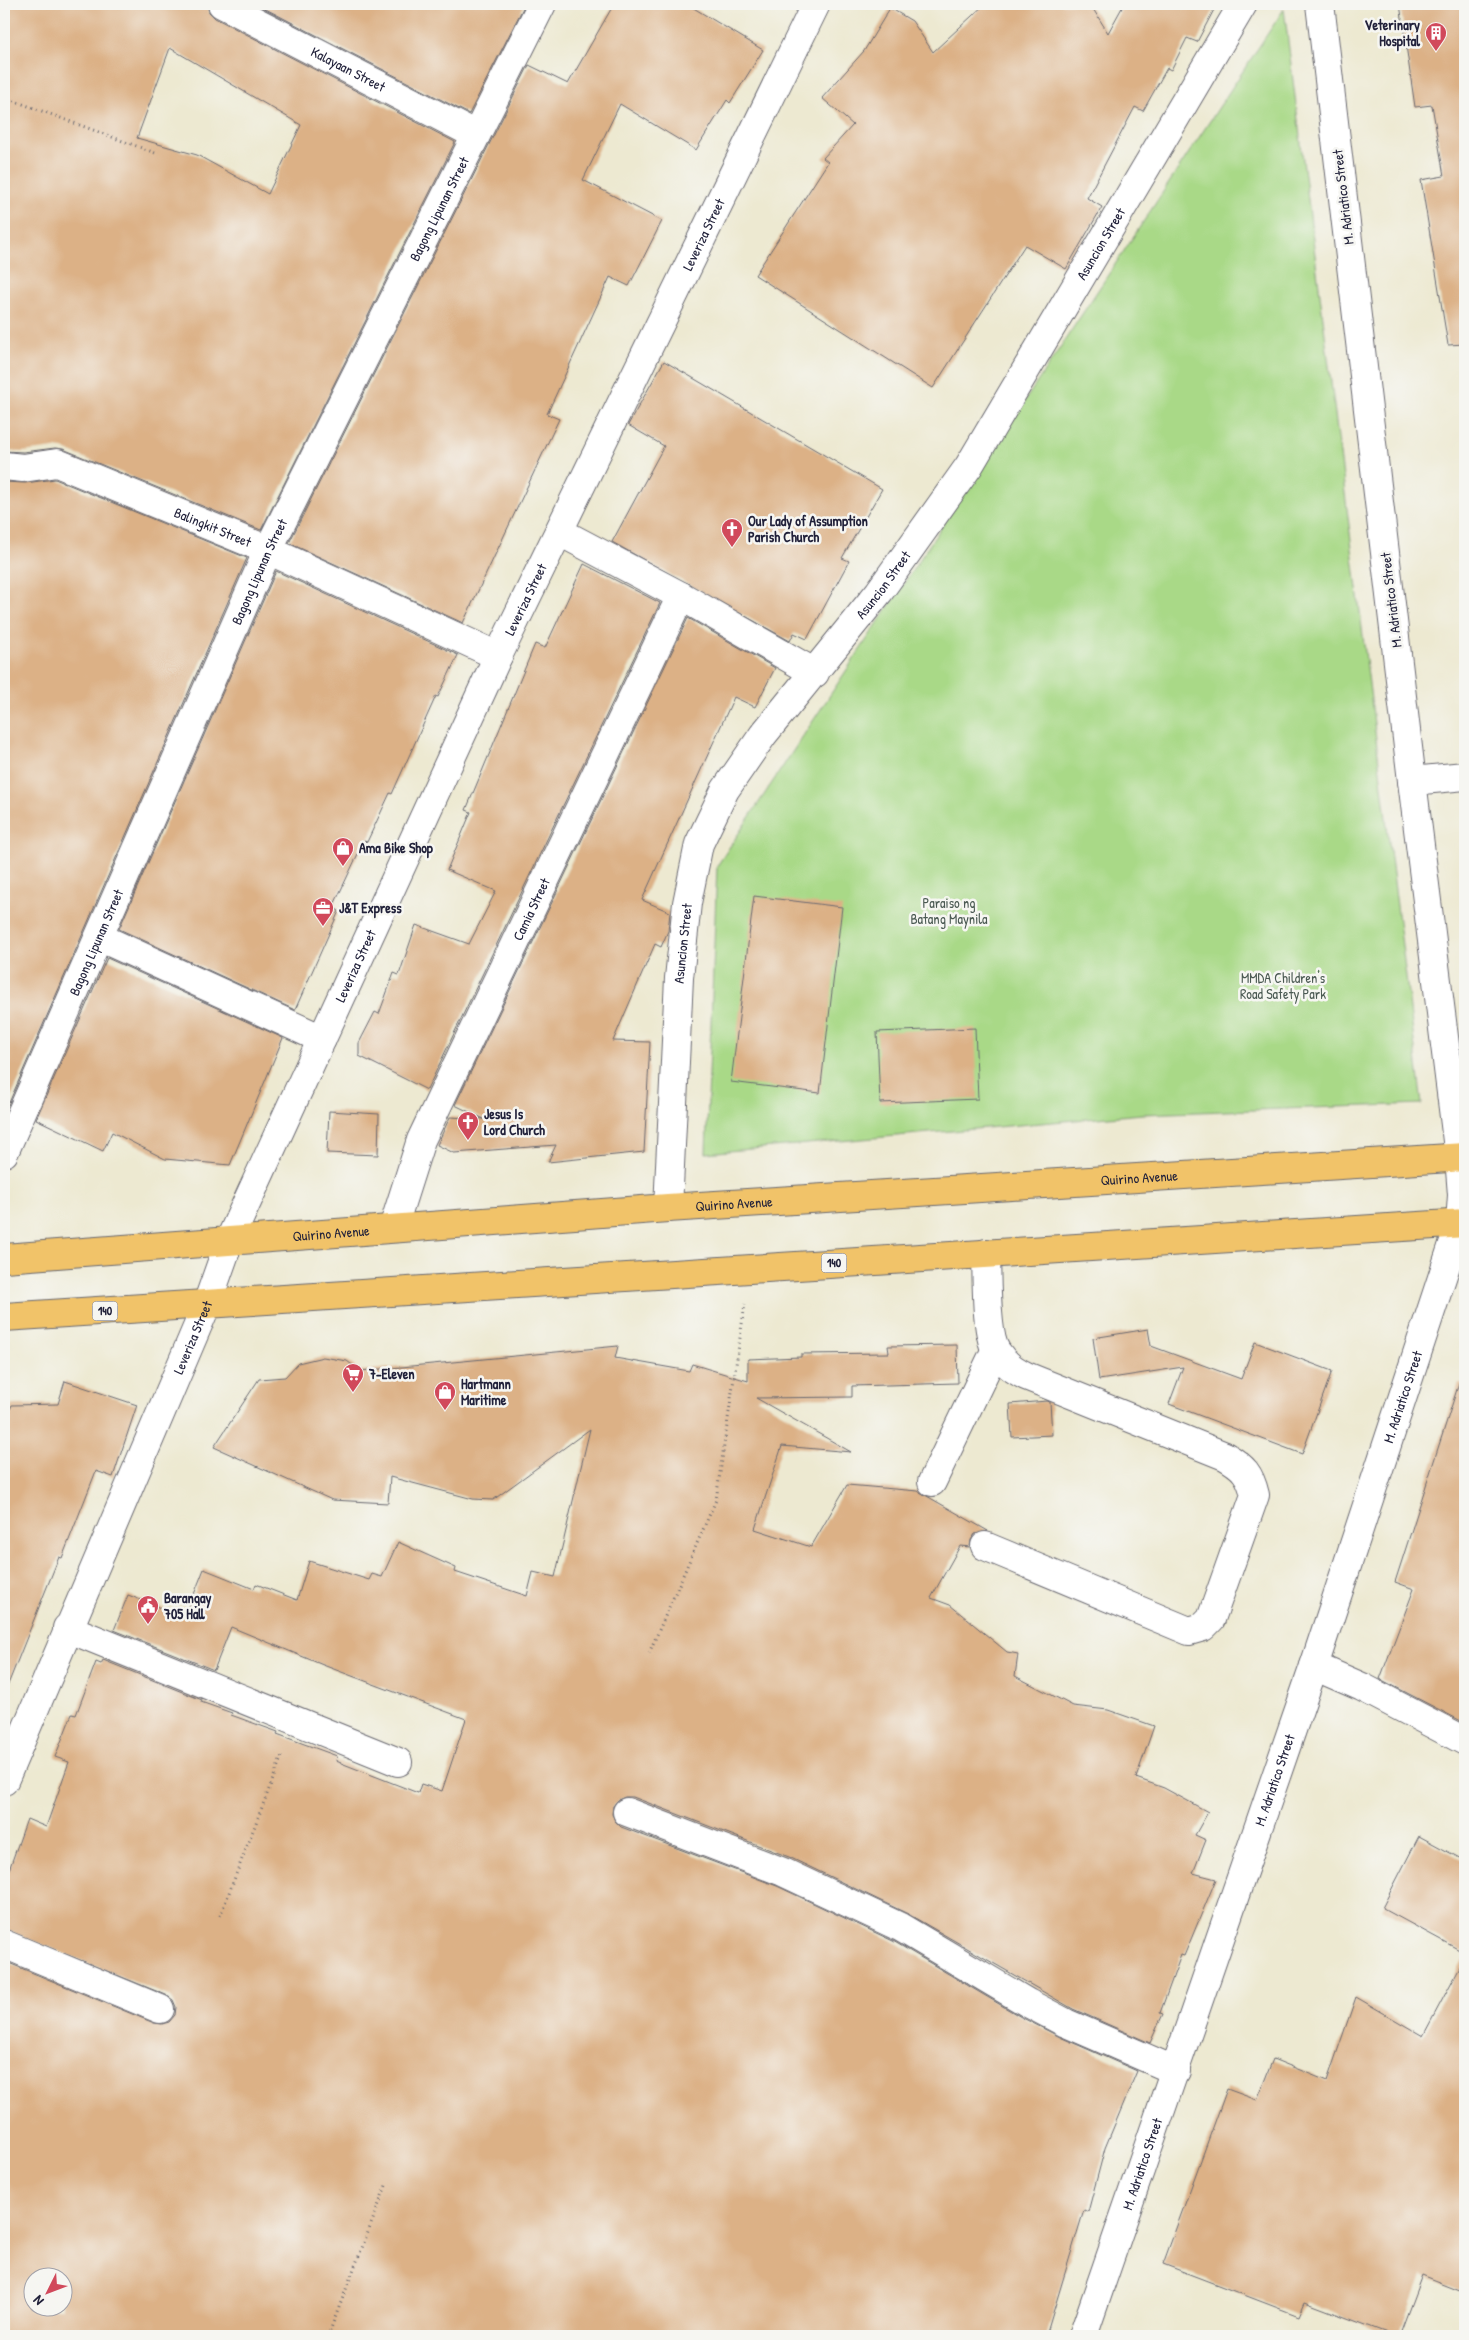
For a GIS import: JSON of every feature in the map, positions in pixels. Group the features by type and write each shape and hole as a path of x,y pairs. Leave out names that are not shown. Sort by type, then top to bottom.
{"main road":[{"name":"Quirino Avenue","path":"4,1258 230,1239 668,1208 1462,1157"},
{"name":"140","path":"4,1317 1463,1223"}],"street":[{"name":"Kalayaan Street","path":"222,4 476,135"},
{"name":"Bagong Lipunan Street","path":"4,1153 268,550 542,4"},
{"name":"Leveriza Street","path":"4,1781 67,1628 207,1304 230,1239 498,656 816,4"},
{"name":"Asuncion Street","path":"668,1208 679,978 687,903 699,844 725,790 763,735 815,673 878,592 969,466 1244,4"},
{"name":"M. Adriatico Street","path":"1083,2336 1176,2071 1463,1223 1462,1157 1412,781 1320,4"},
{"name":"Balingkit Street","path":"4,466 23,468 57,464 268,550 498,656"},
{"path":"560,532 681,596 815,673"},
{"name":"Camia Street","path":"393,1228 421,1140 681,596"},
{"path":"1412,781 1465,776"},
{"path":"112,943 322,1039"},
{"path":"985,1546 1189,1631 1203,1626 1211,1619 1255,1495 1251,1478 1239,1465 1225,1456 1010,1368 996,1351 989,1322 986,1254"},
{"path":"932,1482 996,1351"},
{"path":"67,1628 398,1762"},
{"path":"1314,1666 1362,1688 1465,1741"},
{"path":"627,1812 783,1872 900,1927 1028,2003 1066,2023 1176,2071"},
{"path":"4,1944 160,2009"}],"path":[{"path":"4,96 158,154"},
{"path":"649,1653 716,1500 751,1269"},
{"path":"220,1916 296,1720"},
{"path":"328,2336 387,2183"}],"green space":[{"name":"Paraiso ng Batang Maynila","path":"1284,9 1422,1104 1142,1114 706,1153 717,866"}],"building":[{"path":"4,4 207,4 209,12 215,18 455,142 261,530 63,449 55,448 23,452 4,451","holes":["170,48 301,125 268,194 197,155 137,138"]},
{"path":"256,4 525,4 469,114"},
{"path":"614,4 687,4 763,50 730,103 727,100 696,150 620,104 583,180 662,221 629,286 610,277 547,414 559,419 463,623 289,543 529,65 568,84"},
{"path":"985,4 1090,4 1108,33 1124,4 1217,4 1197,42 1187,38 1171,70 1167,68 1143,111 1135,107 1087,198 1102,207 1066,269 1025,245 933,388 755,275 828,162 823,158 853,125 822,98 864,51 890,8 912,21 933,52"},
{"path":"1400,4 1465,4 1465,344 1448,345 1421,180 1444,176 1432,105 1415,107"},
{"path":"664,361 882,489 842,558 849,561 807,639 794,633 790,641 612,542 664,446 628,425"},
{"path":"55,479 247,558 8,1105 4,1103 4,482 25,483"},
{"path":"584,564 660,603 427,1090 359,1056 359,1043 375,1012 379,1014 394,973 399,975 416,925 469,944 496,891 447,870 471,812 466,810 535,644 545,648"},
{"path":"276,571 458,655 438,697 436,696 392,794 390,793 367,842 364,841 333,907 339,911 295,1010 119,929"},
{"path":"688,618 775,668 755,707 734,697 642,900 670,912 668,931 661,947 655,944 613,1041 650,1042 644,1152 548,1162 556,1145 454,1153 437,1145 450,1117 484,1119 455,1105"},
{"path":"754,896 842,907 820,1093 731,1082"},
{"path":"107,958 283,1038 230,1165 165,1159 112,1132 103,1151 36,1119"},
{"path":"975,1028 978,1099 880,1103 877,1032"},
{"path":"329,1111 379,1114 378,1155 327,1153"},
{"path":"1148,1329 1151,1346 1241,1379 1255,1342 1332,1371 1302,1454 1169,1404 1183,1367 1099,1380 1093,1338"},
{"path":"957,1345 958,1383 852,1386 852,1397 756,1398 851,1452 782,1446 755,1529 811,1547 847,1485 918,1491 988,1531 975,1534 971,1540 970,1547 960,1546 931,1598 950,1605 1007,1652 1018,1654 1015,1676 1073,1706 1108,1710 1154,1726 1136,1778 1164,1788 1208,1812 1195,1835 1206,1840 1193,1873 1216,1879 1184,1956 1181,1955 1160,2013 1163,2014 1150,2043 1073,2009 908,1914 789,1857 633,1797 625,1797 618,1800 613,1806 612,1814 615,1821 621,1827 777,1886 893,1941 1021,2017 1060,2037 1137,2071 1105,2148 1088,2212 1084,2210 1046,2336 4,2336 4,1961 154,2023 162,2024 169,2022 175,2015 176,2007 173,2000 166,1995 4,1929 4,1884 27,1819 46,1827 69,1762 55,1757 72,1714 76,1715 96,1662 101,1664 103,1660 202,1700 201,1702 232,1713 231,1715 337,1756 336,1761 418,1793 421,1784 442,1791 466,1719 323,1665 231,1627 214,1670 114,1630 128,1595 185,1617 204,1569 254,1589 256,1584 297,1600 309,1561 369,1580 372,1574 382,1577 398,1542 456,1568 455,1572 527,1596 533,1572 555,1577 590,1429 493,1500 473,1499 390,1477 388,1503 332,1500 214,1447 259,1379 285,1377 298,1363 323,1357 347,1361 360,1371 618,1346 615,1358 689,1371 692,1364 748,1381 748,1359 801,1357 801,1354 889,1353 888,1346"},
{"path":"65,1381 137,1405 113,1477 96,1471 62,1558 59,1557 7,1687 4,1687 4,1422 12,1405 58,1404"},
{"path":"1459,1383 1465,1384 1465,1723 1380,1679 1414,1589 1395,1582"},
{"path":"1050,1402 1052,1435 1012,1437 1010,1404"},
{"path":"1419,1836 1465,1861 1465,1953 1382,1908"},
{"path":"1465,1957 1465,2292 1422,2275 1399,2336 1395,2336 1305,2302 1299,2316 1163,2264 1227,2089 1257,2100 1273,2059 1327,2081 1356,1997 1423,2036"}],"place":[{"name":"Veterinary Hospital","path":"1436,52"},
{"name":"Our Lady of Assumption Parish Church","path":"732,548"},
{"name":"Ama Bike Shop","path":"343,867"},
{"name":"J&T Express","path":"323,927"},
{"name":"Jesus Is Lord Church","path":"468,1141"},
{"name":"7-Eleven","path":"353,1393"},
{"name":"Hartmann Maritime","path":"445,1411"},
{"name":"Barangay 705 Hall","path":"148,1625"}],"park label":[{"name":"MMDA Children's Road Safety Park","path":"1283,986"}]}
